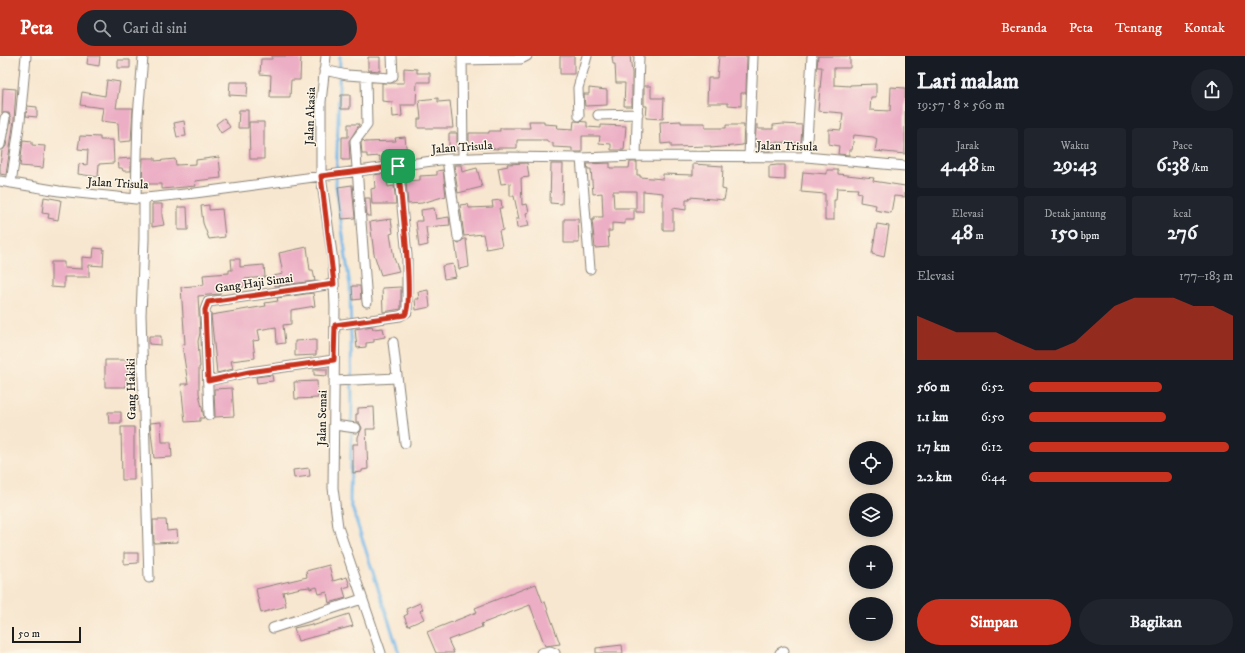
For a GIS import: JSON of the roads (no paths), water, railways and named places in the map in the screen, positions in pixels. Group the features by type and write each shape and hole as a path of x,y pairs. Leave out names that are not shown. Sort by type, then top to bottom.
{"street":[{"path":"11,183 20,121 26,56"},
{"name":"Jalan Akasia","path":"323,176 321,102 326,56"},
{"path":"325,70 342,74 387,78 393,76 392,56"},
{"path":"462,159 462,58 521,59 527,56"},
{"path":"578,116 578,88 587,56"},
{"path":"636,156 639,56"},
{"path":"749,157 753,56"},
{"path":"806,157 812,56"},
{"name":"Gang Hakiki","path":"143,57 138,116 140,199 144,239 141,315 148,578"},
{"path":"366,76 367,125 355,141 367,302"},
{"path":"598,115 638,114"},
{"path":"0,145 5,118"},
{"name":"Jalan Trisula","path":"0,181 59,191 140,199 447,160 498,157 806,157 905,166"},
{"path":"582,158 590,269"},
{"path":"447,160 458,237"},
{"path":"338,324 400,316 407,312 407,256 398,166"},
{"name":"Jalan Semai","path":"323,176 338,324 334,360 334,381 344,426 333,488 335,512 362,600 381,653"},
{"name":"Gang Haji Simai","path":"209,415 205,310 208,302 334,284"},
{"path":"394,342 405,443"},
{"path":"208,381 249,372 334,360"},
{"path":"334,381 397,378"},
{"path":"273,628 362,600"},
{"path":"541,653 550,651 555,653"}],"waterway":[{"path":"340,56 336,186 350,286 352,402 350,501 399,653"}]}
